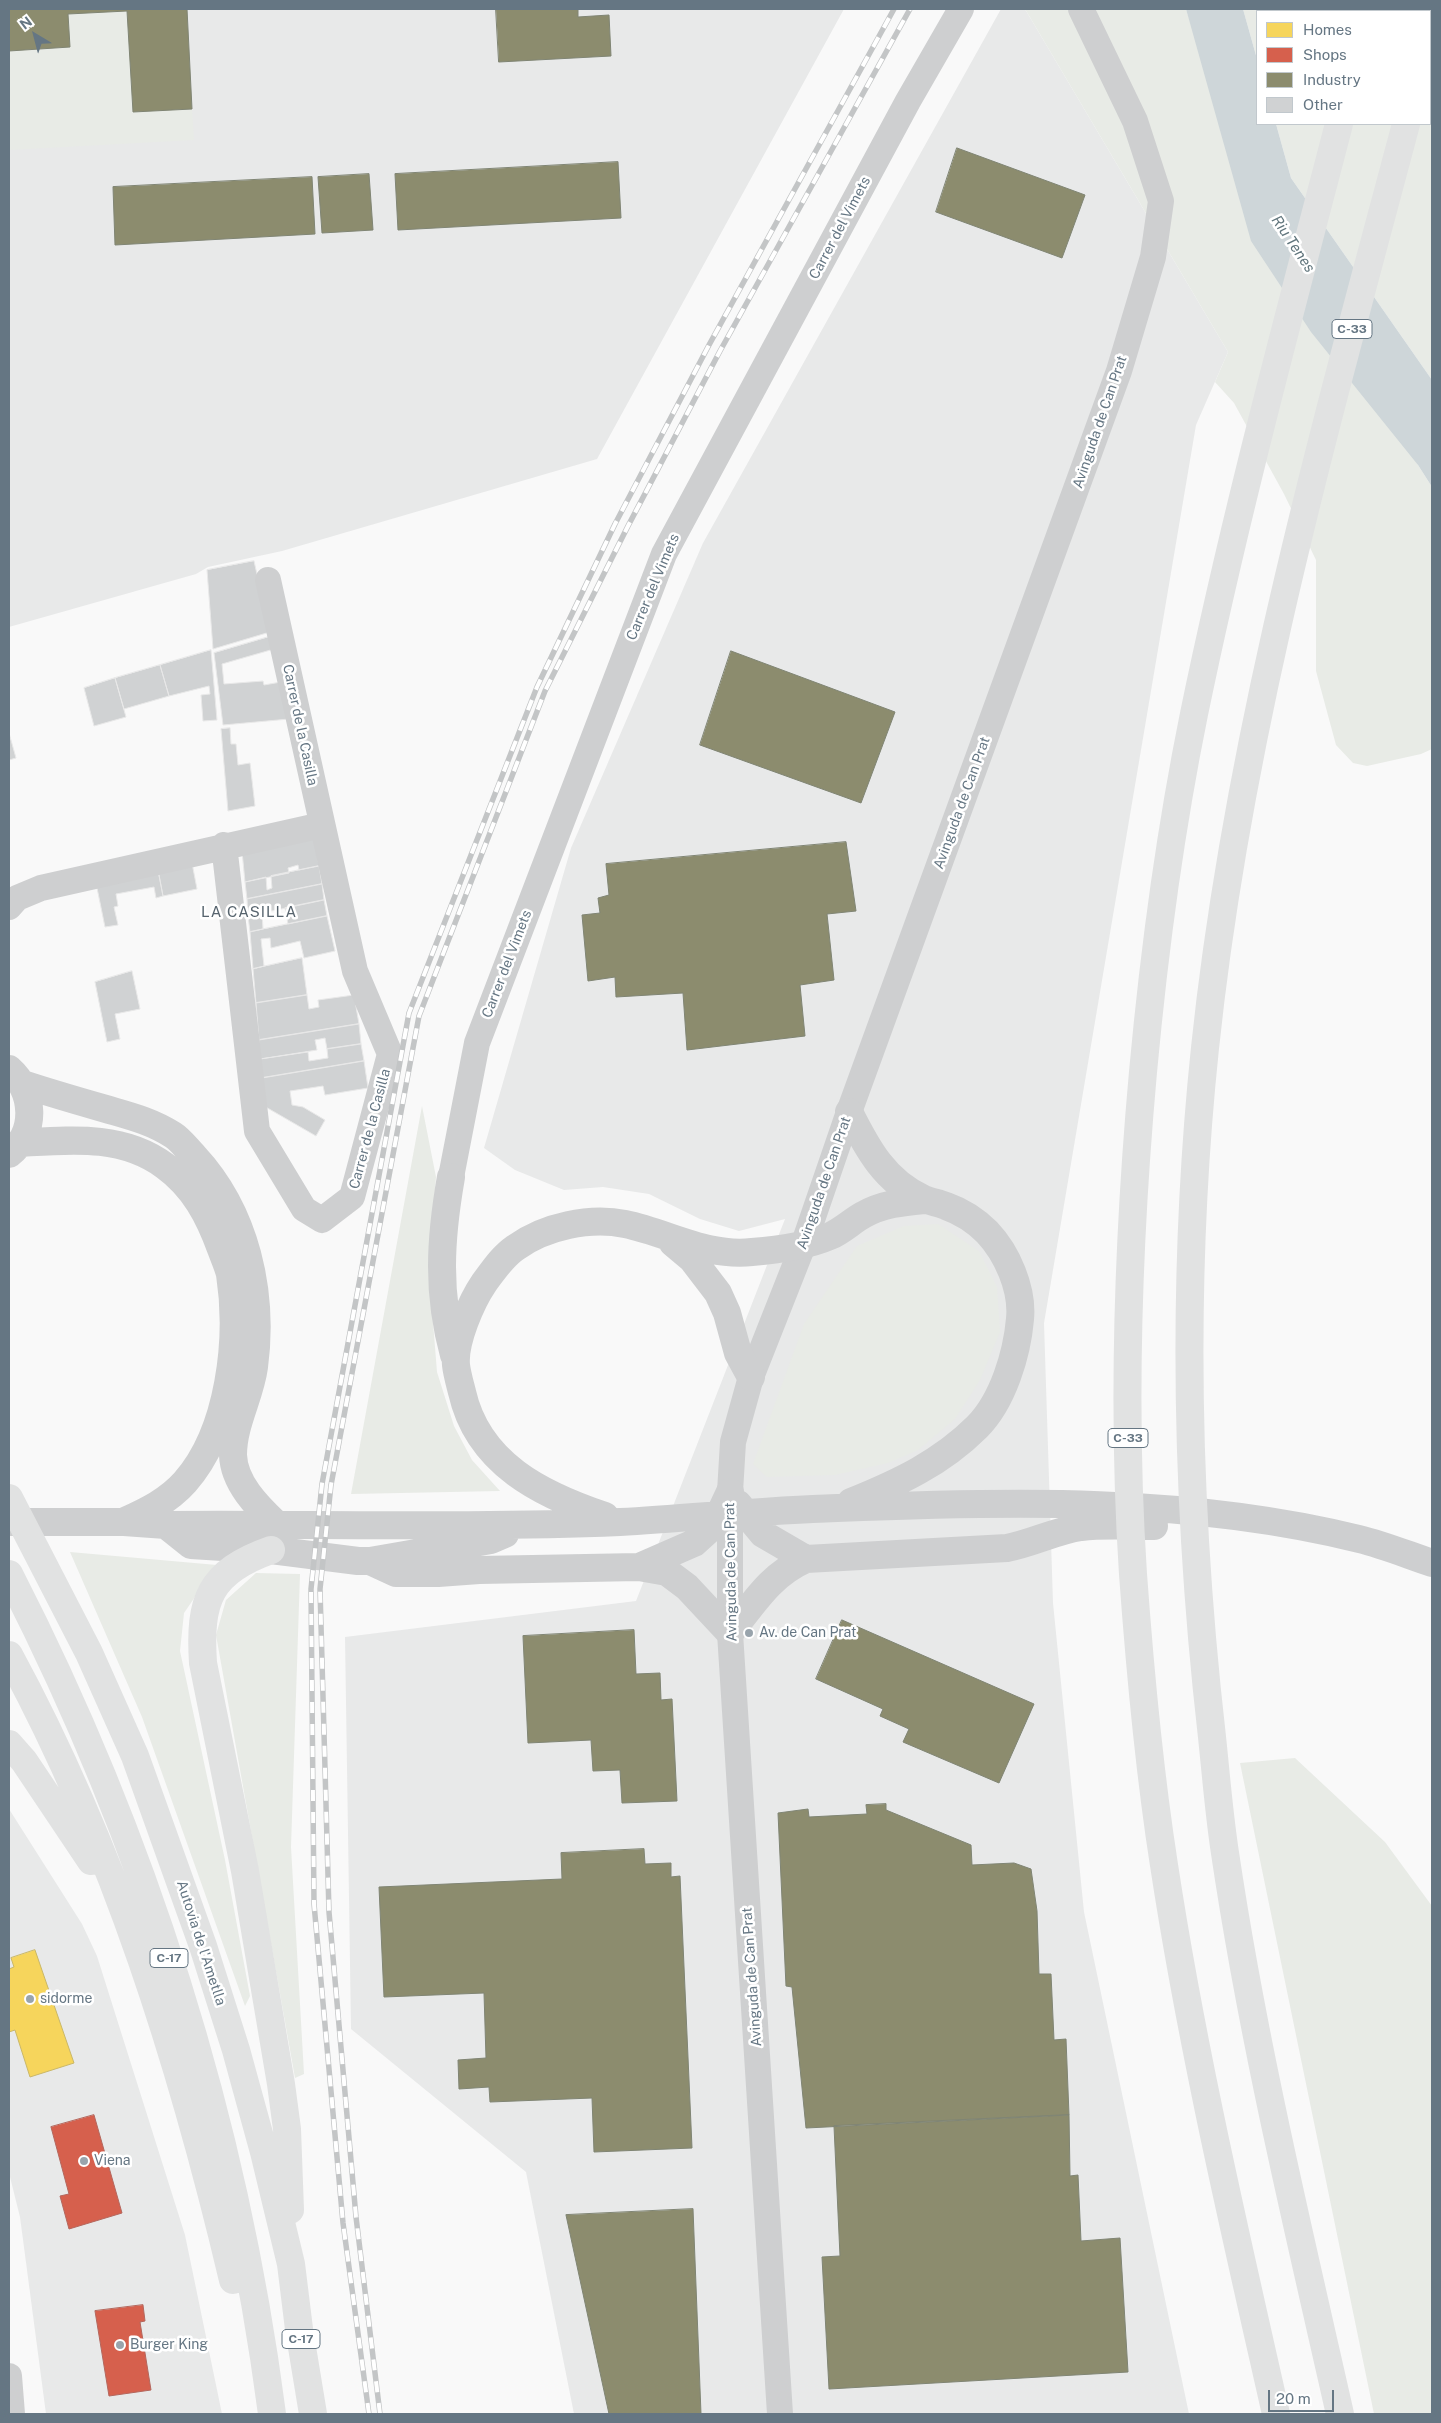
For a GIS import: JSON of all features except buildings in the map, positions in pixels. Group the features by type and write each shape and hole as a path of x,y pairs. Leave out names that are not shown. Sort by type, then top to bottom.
{"highway":[{"name":"C-33","path":"1276,2414 1191,2018 1163,1864 1146,1728 1133,1571 1128,1431 1130,1265 1135,1158 1150,997 1168,868 1194,718 1251,458 1339,125"},
{"name":"C-33","path":"1340,2414 1260,2047 1225,1853 1199,1624 1191,1470 1190,1320 1192,1236 1205,1050 1228,874 1259,702 1297,535 1406,125"},
{"name":"Autovia de l'Ametlla","path":"9,1504 89,1653 135,1756 236,2050 292,2264 299,2329 313,2414"},
{"path":"283,1533 226,1574 213,1590 205,1610 201,1629 203,1663 244,1871 288,2129 292,2264"},
{"name":"C-17","path":"9,1574 36,1627 88,1740 157,1920 217,2122 243,2240 272,2414"},
{"path":"9,1655 78,1796 131,1929 174,2057 210,2181 238,2301 265,2363"},
{"path":"9,1744 24,1761 74,1834 131,1929"}],"street":[{"name":"Carrer del Vimets","path":"451,1177 476,1043 664,554 904,110 961,9"},
{"name":"Avinguda de Can Prat","path":"780,2414 730,1633 730,1492 733,1442 751,1377 804,1243 849,1112 1119,371 1153,257 1160,201 1134,121 1081,9"},
{"name":"Carrer de la Casilla","path":"224,845 257,1131 304,1209 322,1220 352,1197 390,1054 355,971 268,580"},
{"path":"9,907 17,898 41,888 224,845 322,825"},
{"path":"14,1149 27,1126 30,1108 16,1076"},
{"path":"16,1076 144,1120 175,1136 209,1172 232,1212 243,1240 254,1281 258,1322 254,1369 236,1431 233,1456 237,1473 245,1489 258,1506 304,1554 364,1561 396,1572 438,1574 479,1570 639,1567 667,1572 686,1587 730,1633 768,1584 786,1568 806,1558 1007,1548 1026,1544 1050,1534 1083,1527 1187,1526 1241,1516"},
{"path":"836,1508 906,1480 956,1446 979,1425 995,1401 1008,1372 1021,1318 1013,1273 1000,1249 987,1232 968,1217 946,1206 924,1200 901,1187 882,1169 868,1149 849,1112"},
{"path":"14,1149 78,1140 109,1142 136,1151 165,1166 188,1188 203,1206 230,1272 235,1322 226,1396 213,1434 202,1458 185,1482 155,1507 124,1522"},
{"path":"451,1177 441,1241 447,1330 464,1399 475,1426 508,1468 532,1486 568,1503 621,1522"},
{"path":"456,1364 464,1323 477,1294 495,1267 515,1248 538,1235 558,1228 603,1222 626,1224 714,1252 732,1254 804,1243 830,1236 879,1208 899,1202 924,1200"},
{"path":"668,1238 692,1259 718,1293 727,1313 738,1353 751,1377"},
{"path":"730,1492 745,1515 763,1534 806,1558"},
{"path":"639,1567 694,1543 715,1524 730,1492"},
{"path":"9,1504 94,1523 124,1522 166,1525 191,1545 360,1525 621,1522 836,1508 1030,1504 1150,1508 1241,1516 1361,1540 1432,1563"},
{"path":"364,1561 490,1540 527,1524"},
{"path":"9,2376 12,2414"}],"shaded area":[{"path":"9,9 844,9 597,459 282,551 208,567 196,574 9,627"},
{"path":"1001,9 1025,9 1228,352 1196,425 1044,1323 1053,1603 1084,1912 1189,2414 574,2414 526,2172 351,2029 345,1637 636,1601 785,1219 739,1231 700,1219 649,1194 603,1187 564,1190 515,1170 484,1148 571,848 703,543"},
{"path":"1025,9 1186,9 1194,34 1418,465 1432,487 1432,749 1421,754 1367,766 1353,763 1336,745 1316,671 1316,560 1284,494 1234,403 1215,382 1228,352"},
{"path":"1243,9 1432,9 1432,380 1291,178 1276,125 1431,125 1431,10 1256,10 1256,55"},
{"path":"127,11 133,112 192,109 194,140 9,150 9,51 70,47 68,14"},
{"path":"422,1106 436,1177 429,1272 437,1372 454,1426 472,1460 500,1491 351,1494"},
{"path":"938,1224 979,1251 997,1287 1000,1332 980,1380 955,1419 918,1450 888,1463 835,1475 767,1477 753,1464 804,1324 857,1246 904,1226"},
{"path":"70,1552 217,1565 184,1613 180,1651 225,1860 250,1996 245,2006 142,1717"},
{"path":"256,1573 300,1574 291,1847 304,2074 295,2078 216,1635 226,1600"},
{"path":"1295,1758 1385,1842 1432,1906 1432,2414 1374,2414 1240,1763"},
{"path":"9,1809 82,1924 97,1956 185,2235 222,2414 46,2414 20,2217 9,2173"}],"water":[{"name":"Riu Tenes","path":"1186,9 1243,9 1256,55 1256,125 1276,125 1291,178 1432,380 1432,487 1418,465 1311,332 1251,241"}],"railway":[{"path":"369,2414 343,2223 314,1904 311,1589 322,1484 409,1013 537,687 615,524 709,345 894,9"},
{"path":"380,2414 356,2217 329,1912 320,1589 331,1485 419,1016 545,691 628,526 720,351 910,9"}],"place":[{"name":"Av. de Can Prat","path":"749,1633"},
{"name":"sidorme","path":"30,1999"},
{"name":"Viena","path":"84,2161"},
{"name":"Burger King","path":"120,2345"}],"district":[{"name":"LA CASILLA","path":"249,912"}]}
